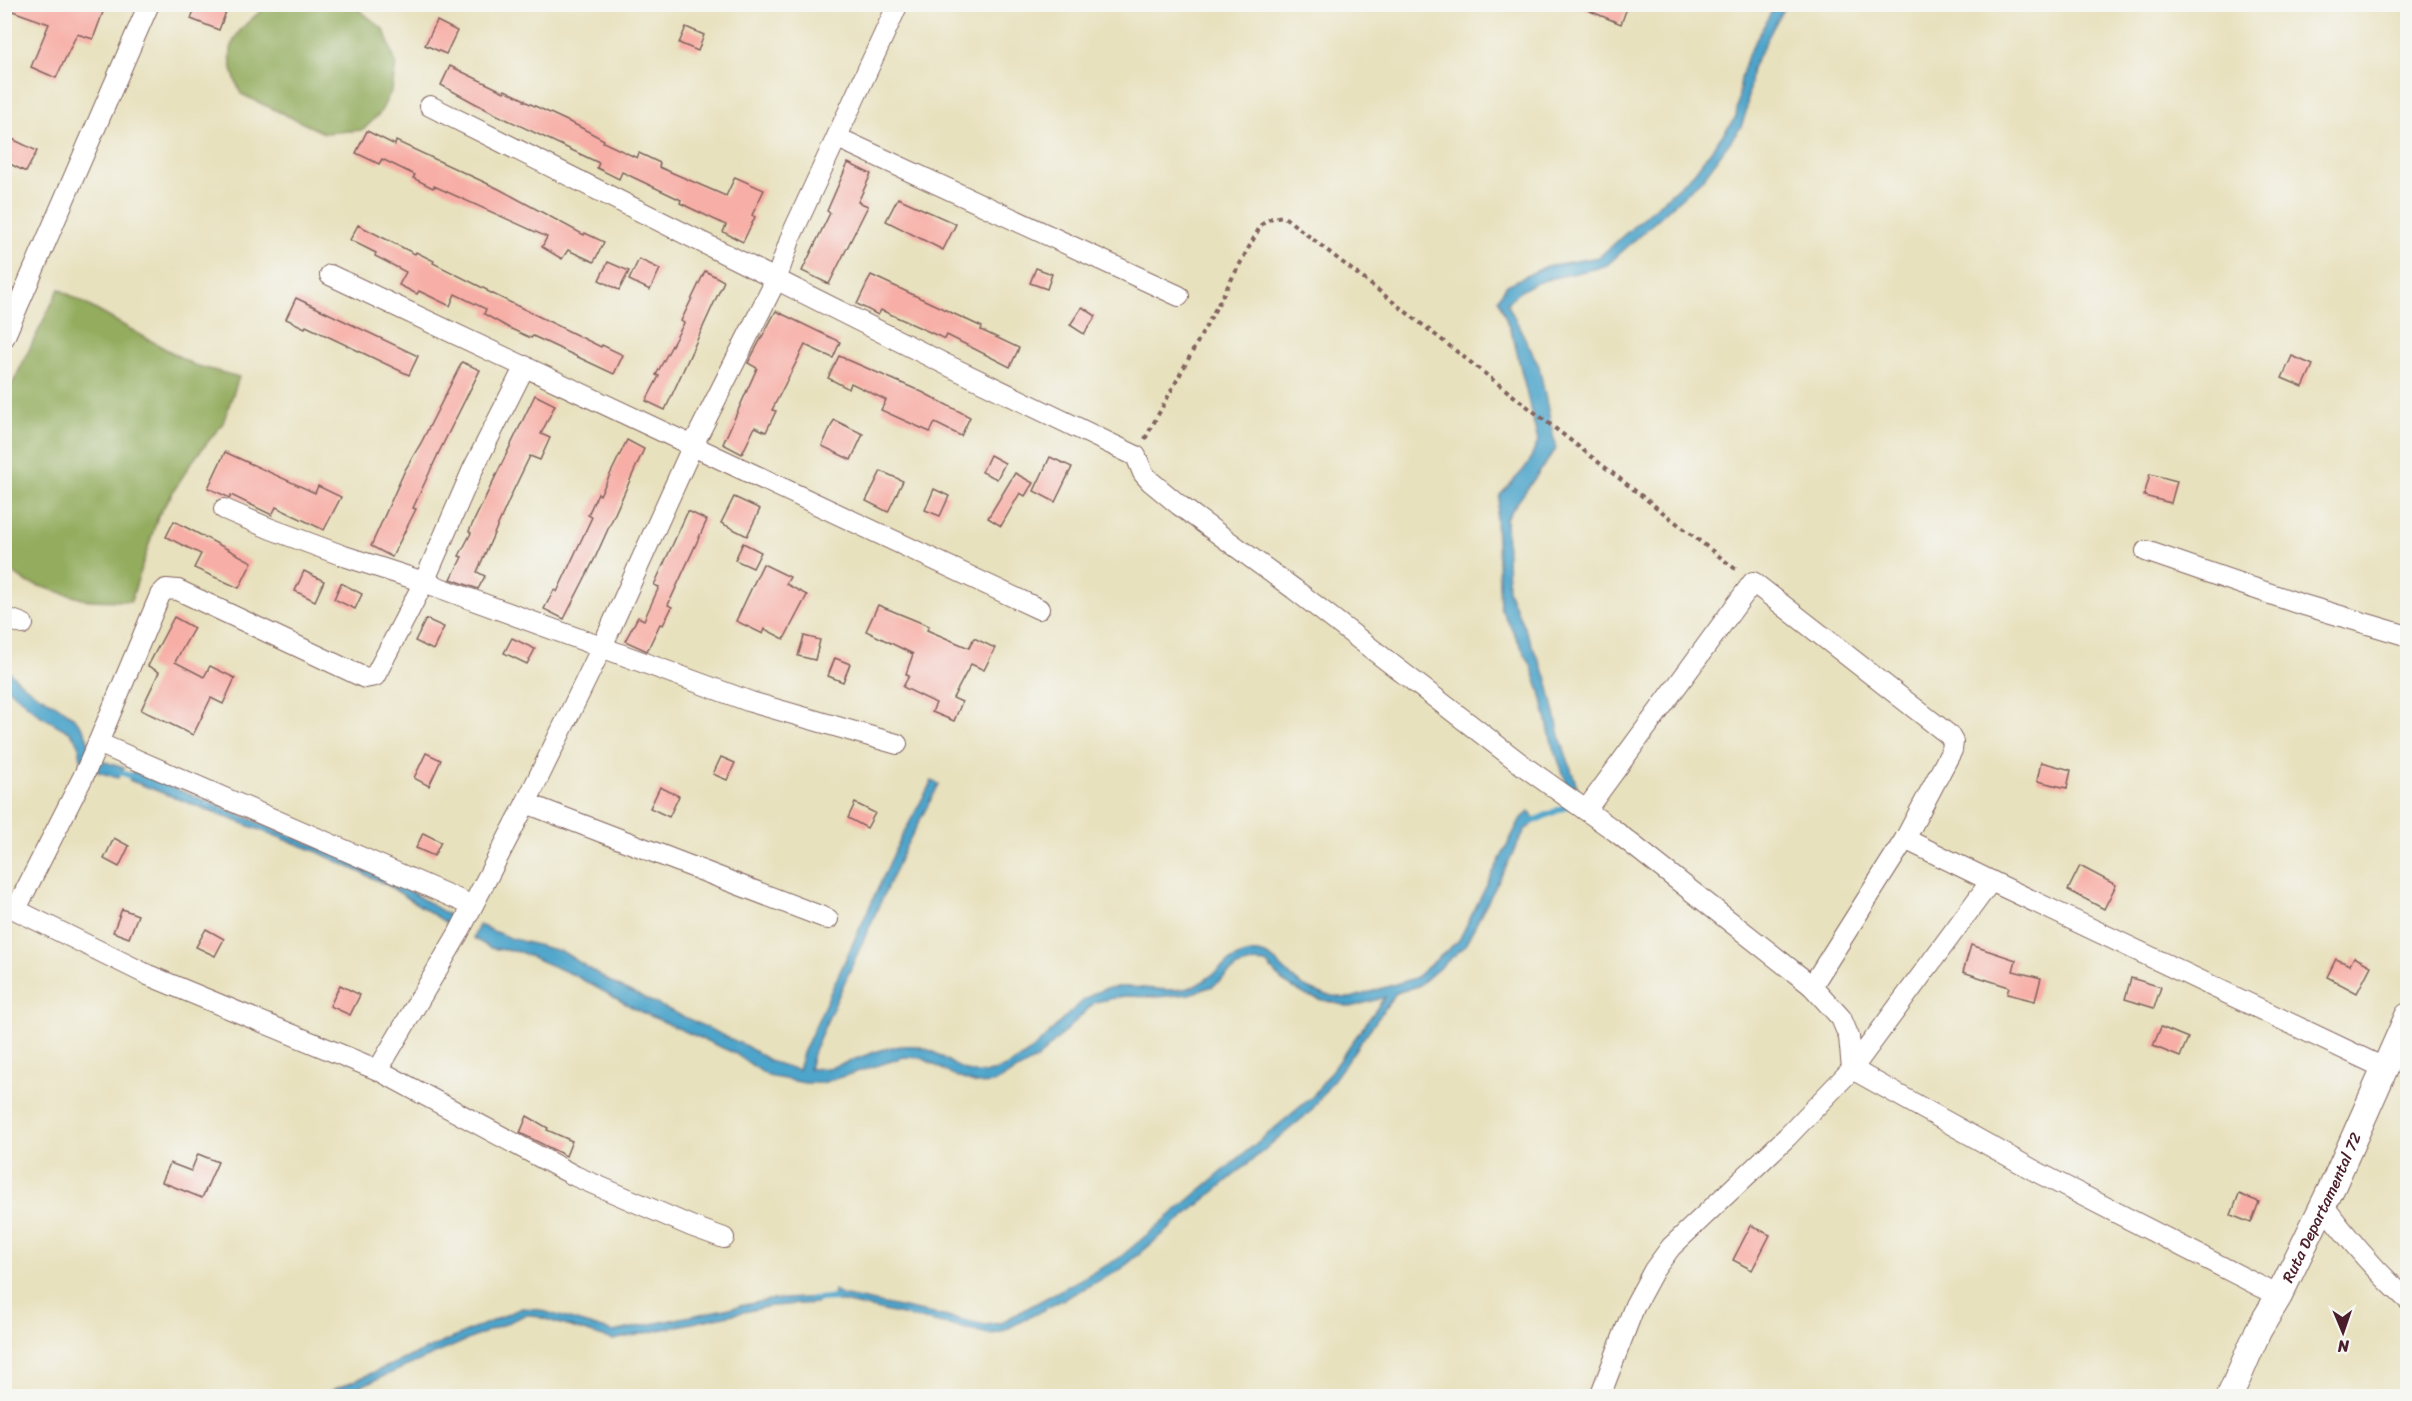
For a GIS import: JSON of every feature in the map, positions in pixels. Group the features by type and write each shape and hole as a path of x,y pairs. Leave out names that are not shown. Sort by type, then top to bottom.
{"main road":[{"name":"Ruta Departamental 72","path":"2230,1396 2258,1331 2279,1296 2323,1205 2408,1016"}],"street":[{"path":"4,338 149,4"},
{"path":"378,1070 465,919 526,803 602,647 693,445 776,280 792,234 898,4"},
{"path":"430,106 947,365 1136,456 1143,473 1150,481 1179,505 1294,589 1812,986 1841,1018 1849,1036 1852,1069"},
{"path":"838,138 1179,296"},
{"path":"330,275 1039,609"},
{"path":"525,366 473,469 424,582 382,668 375,676 365,678 178,590 166,589 160,595 84,775 10,906 148,975 378,1070 575,1176 724,1238"},
{"path":"224,509 334,553 424,582 751,702 897,744"},
{"path":"2146,551 2297,603 2408,636"},
{"path":"1579,806 1752,582 1949,735 1953,742 1952,750 1905,839 1812,986"},
{"path":"95,749 465,919"},
{"path":"526,803 828,919"},
{"path":"1905,839 2386,1069"},
{"path":"1599,1396 1635,1305 1654,1270 1671,1247 1787,1137 1852,1069 1991,881"},
{"path":"1852,1069 2037,1172 2279,1296"},
{"path":"2323,1205 2378,1274 2408,1300"}],"path":[{"path":"1136,456 1261,225 1272,218 1283,216 1752,582"}],"green space":[{"path":"270,4 350,5 384,30 396,64 392,89 380,113 363,130 324,133 241,94 231,64 233,43 246,24"},
{"path":"59,289 194,365 239,377 223,423 191,463 158,516 131,601 86,600 26,582 5,567 5,399"}],"water":[{"path":"1775,5 1785,5 1752,68 1746,112 1741,127 1704,177 1607,265 1541,281 1517,294 1507,303 1539,366 1556,449 1506,518 1508,591 1547,679 1561,740 1582,801 1572,798 1552,743 1541,695 1531,665 1500,607 1496,519 1500,495 1528,465 1538,441 1514,340 1498,298 1507,285 1547,266 1599,257 1694,173 1736,117 1741,78 1748,55"},
{"path":"5,668 27,688 72,716 85,733 96,759 124,768 118,778 96,771 81,760 79,744 71,733 41,716 5,686"},
{"path":"133,771 319,847 393,881 452,917 448,924 389,886 318,852 129,780"},
{"path":"932,781 939,784 904,850 814,1050 809,1069 832,1067 883,1049 915,1046 935,1053 962,1069 983,1073 995,1071 1009,1065 1034,1048 1078,1005 1101,990 1124,987 1184,989 1202,982 1241,955 1251,953 1260,953 1274,960 1307,988 1334,996 1351,998 1415,978 1459,940 1520,820 1529,812 1537,821 1525,830 1464,947 1418,986 1396,993 1311,1111 1121,1269 999,1333 989,1334 833,1300 834,1290 841,1295 986,1325 1000,1323 1118,1259 1313,1096 1385,997 1351,1007 1307,996 1282,981 1266,963 1255,962 1237,967 1213,986 1189,994 1157,997 1124,996 1095,1002 1037,1059 994,1083 977,1084 957,1077 922,1058 904,1057 822,1083 805,1083 768,1076 734,1053 639,1011 574,975 520,952 490,948 473,938 479,925 510,938 563,952 614,984 746,1046 772,1062 798,1070 803,1053 900,840"},
{"path":"820,1297 816,1303 771,1306 613,1340 532,1315 525,1315 338,1396 319,1396 522,1308 536,1309 613,1332 769,1300"}],"building":[{"path":"4,4 106,4 93,39 77,34 56,78 31,67 49,24 4,8"},
{"path":"196,4 229,4 219,30 191,19"},
{"path":"1573,4 1618,4 1627,8 1621,24"},
{"path":"437,21 457,31 446,54 425,45"},
{"path":"686,27 704,35 698,51 679,43"},
{"path":"450,66 578,126 604,140 603,142 637,158 639,153 660,163 659,167 726,196 735,177 764,190 743,242 723,232 726,225 680,203 681,200 622,172 619,179 597,168 599,163 493,113 441,85"},
{"path":"367,131 395,145 396,141 499,189 584,235 585,233 604,242 594,262 568,250 562,259 542,247 547,237 434,186 433,188 413,178 415,175 382,159 379,164 356,153"},
{"path":"4,135 37,151 26,172 4,161"},
{"path":"848,163 871,174 858,202 868,206 829,284 802,271 830,213 827,211"},
{"path":"898,198 956,224 943,250 886,221"},
{"path":"358,225 415,254 416,252 434,261 433,263 487,291 601,347 602,345 623,355 614,374 533,336 531,338 509,328 484,314 486,309 455,294 450,306 419,291 417,294 399,285 406,272 350,240"},
{"path":"639,259 660,269 650,290 629,280"},
{"path":"608,262 629,271 619,290 599,280"},
{"path":"1036,268 1052,274 1047,289 1030,283"},
{"path":"705,271 724,281 665,410 646,401 659,376 656,375 684,323 681,321"},
{"path":"871,275 982,327 981,330 1019,348 1010,367 947,335 945,339 881,310 878,315 857,304"},
{"path":"296,298 418,356 409,375 306,326 305,328 286,319"},
{"path":"1082,307 1096,316 1084,334 1070,325"},
{"path":"776,311 840,342 833,358 805,345 772,410 776,411 766,432 755,427 742,454 723,444 757,368 748,363"},
{"path":"839,356 922,392 970,417 961,436 935,423 930,432 881,410 886,400 851,383 849,389 828,378"},
{"path":"2292,356 2313,365 2303,387 2282,378"},
{"path":"462,362 480,370 439,452 413,508 416,509 392,557 371,546 405,470"},
{"path":"535,395 555,405 541,434 550,438 540,460 530,456 513,491 477,572 485,576 478,589 451,579 462,557 459,556 471,533 469,531"},
{"path":"834,420 863,434 851,460 822,446"},
{"path":"627,440 644,449 595,558 564,619 544,609 554,590 557,592 592,517 588,515 598,493 600,495"},
{"path":"225,452 315,493 318,486 341,497 324,530 276,507 272,515 231,495 230,498 208,488"},
{"path":"990,455 1005,463 997,479 982,472"},
{"path":"1050,457 1072,467 1055,502 1034,491"},
{"path":"881,471 903,481 888,512 866,501"},
{"path":"1015,473 1033,483 1025,496 1020,493 1001,526 988,518"},
{"path":"2150,474 2177,481 2171,503 2144,496"},
{"path":"934,489 949,496 940,516 925,510"},
{"path":"734,497 760,509 747,536 721,523"},
{"path":"688,511 707,520 668,605 672,607 663,625 660,624 647,651 625,641 638,617 644,620 659,587 654,585"},
{"path":"174,521 252,562 239,588 194,568 201,554 166,537"},
{"path":"743,543 761,552 753,568 735,560"},
{"path":"763,564 790,577 786,584 807,595 784,639 765,629 763,634 736,621"},
{"path":"304,571 324,581 315,601 295,591"},
{"path":"341,583 362,594 355,609 334,599"},
{"path":"878,605 929,626 927,630 969,648 974,638 995,648 984,670 971,664 953,698 962,702 954,721 932,712 936,703 903,687 909,676 906,674 913,654 866,631"},
{"path":"174,617 194,628 175,662 204,677 210,666 235,678 223,704 211,698 193,735 141,710 159,672 148,666"},
{"path":"426,619 444,627 433,650 415,641"},
{"path":"804,636 820,640 815,660 798,656"},
{"path":"512,638 535,649 527,664 504,653"},
{"path":"835,658 850,664 843,682 828,676"},
{"path":"426,753 441,760 429,786 414,778"},
{"path":"721,757 735,763 727,780 713,774"},
{"path":"2041,762 2071,770 2067,788 2037,781"},
{"path":"660,787 679,796 669,817 650,808"},
{"path":"855,803 875,813 867,828 848,818"},
{"path":"423,833 441,842 434,856 416,848"},
{"path":"114,838 129,846 119,867 104,859"},
{"path":"2080,866 2116,885 2104,909 2068,890"},
{"path":"122,909 138,915 129,938 113,932"},
{"path":"206,929 224,939 215,956 196,947"},
{"path":"1971,945 2016,960 2013,971 2041,978 2035,1001 2007,994 2009,987 1963,972"},
{"path":"2354,957 2371,966 2357,993 2327,977 2336,959 2350,965"},
{"path":"2131,978 2161,987 2154,1008 2125,999"},
{"path":"340,985 360,995 350,1015 330,1006"},
{"path":"2161,1027 2188,1038 2180,1057 2153,1046"},
{"path":"527,1116 548,1128 547,1130 572,1141 566,1156 520,1133"},
{"path":"198,1154 218,1162 202,1198 162,1182 170,1163 191,1171"},
{"path":"2239,1194 2259,1202 2251,1223 2231,1215"},
{"path":"1751,1225 1770,1235 1752,1270 1733,1260"}],"waterway":[{"path":"113,770 138,778"},
{"path":"1529,823 1572,804"},
{"path":"812,1299 840,1298"}]}
